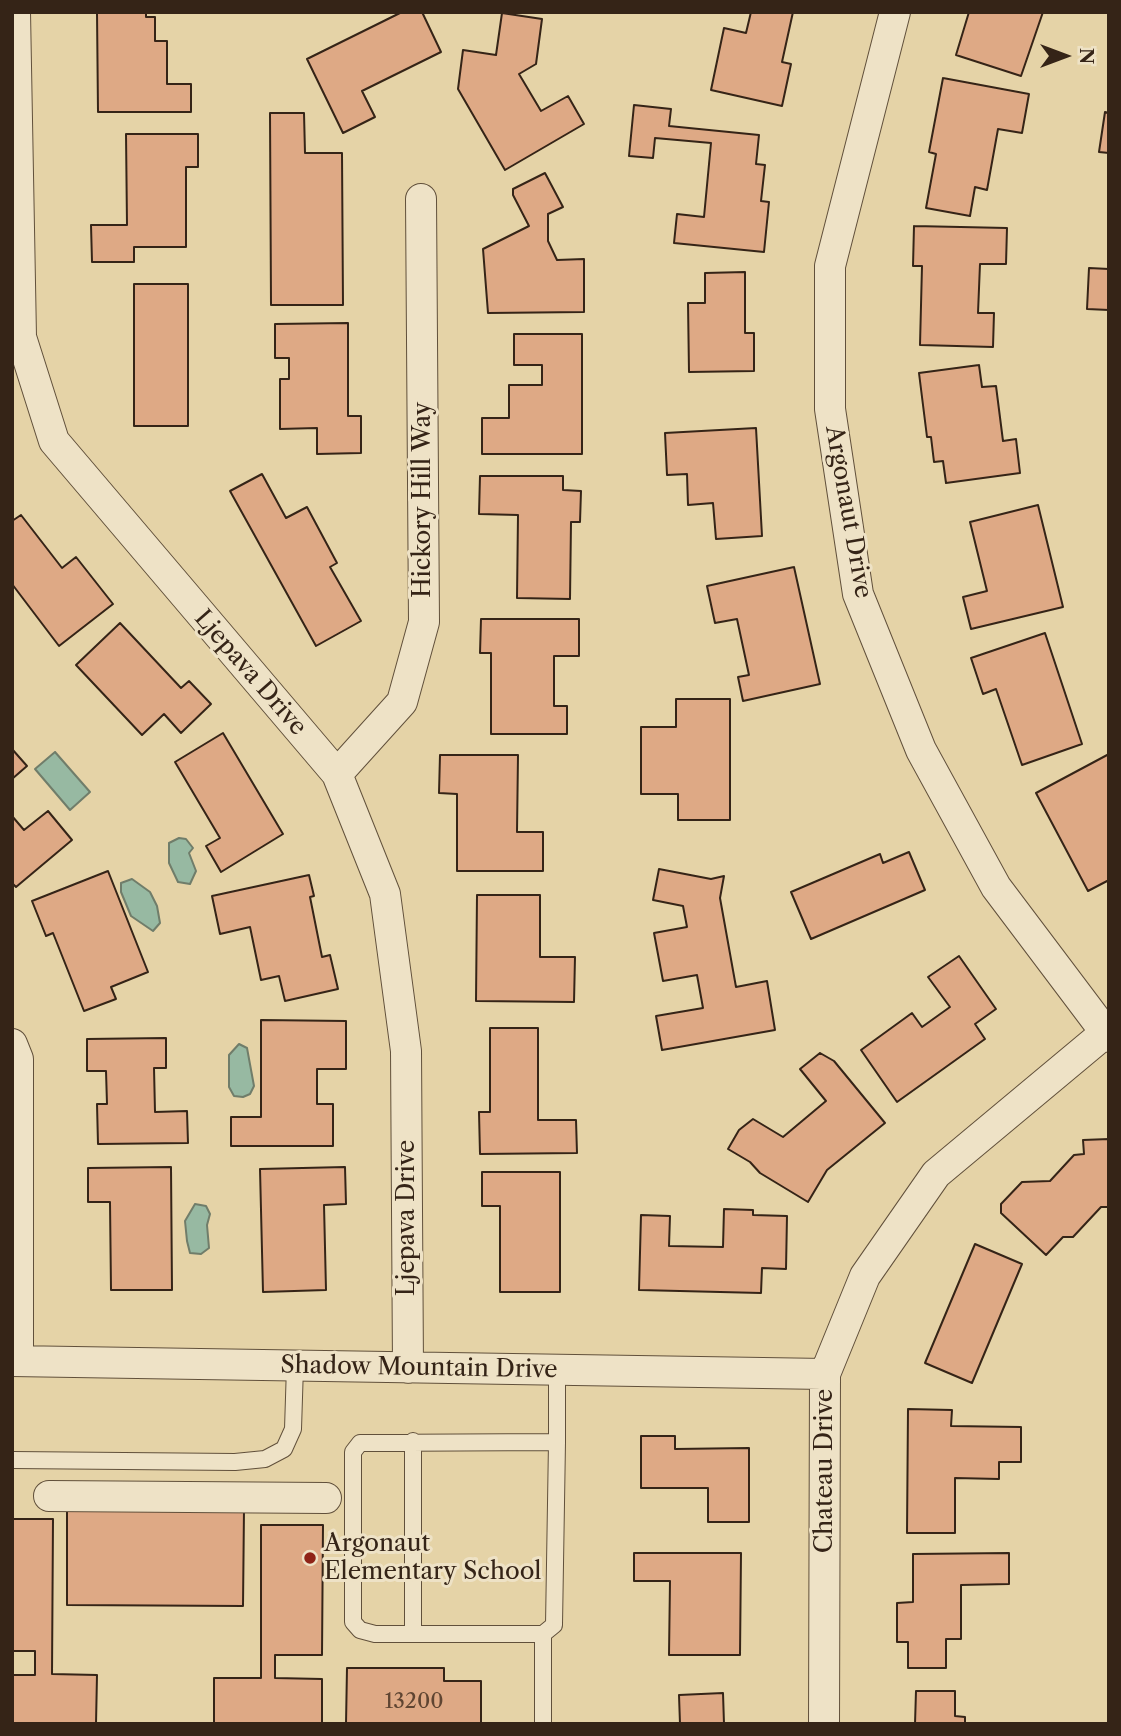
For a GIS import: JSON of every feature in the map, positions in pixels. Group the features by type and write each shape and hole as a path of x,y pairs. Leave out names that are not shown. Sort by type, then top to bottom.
{"street":[{"name":"Ljepava Drive","path":"15,12 21,337 54,441 337,774 385,894 406,1051 408,1368"},
{"name":"Argonaut Drive","path":"895,12 830,266 830,409 858,594 921,750 996,887 1107,1035"},
{"name":"Hickory Hill Way","path":"337,774 402,702 424,622 422,199"},
{"name":"Chateau Drive","path":"824,1724 825,1374 865,1276 936,1174 1107,1035"},
{"path":"12,1044 18,1059 15,1361"},
{"name":"Shadow Mountain Drive","path":"15,1361 825,1374"},
{"path":"49,1496 327,1498"}],"lane":[{"path":"12,1460 236,1462 265,1459 284,1449 293,1429 295,1366"},
{"path":"557,1370 557,1442 554,1625 543,1634 375,1634 360,1630 353,1622 353,1452 360,1443 557,1442"},
{"path":"412,1634 413,1441"},
{"path":"543,1634 543,1724"}],"shaded area":[{"path":"55,752 90,792 70,810 35,769"},
{"path":"179,838 186,839 193,848 189,853 196,871 190,884 178,882 169,863 169,843"},
{"path":"132,879 150,892 157,906 160,923 153,931 131,916 121,892 121,883"},
{"path":"239,1044 247,1048 254,1086 250,1094 243,1097 234,1096 229,1087 229,1055"},
{"path":"195,1204 206,1206 210,1214 207,1225 209,1248 201,1254 190,1253 187,1241 185,1221"}],"building":[{"path":"97,12 146,12 146,17 155,17 155,41 167,41 167,84 191,84 191,112 98,112"},
{"path":"402,12 422,12 441,52 362,91 375,117 343,133 307,59"},
{"path":"751,12 793,12 782,62 791,64 782,106 711,90 724,28 746,33"},
{"path":"969,12 1043,12 1021,76 956,55"},
{"path":"502,13 542,19 536,64 519,74 541,111 568,96 584,124 505,170 458,89 463,50 496,55"},
{"path":"943,78 1029,94 1022,133 998,129 987,190 975,187 970,216 926,208 936,154 929,152"},
{"path":"634,105 671,109 669,126 759,135 756,164 765,165 761,201 769,202 764,252 674,243 677,214 704,217 711,143 655,138 653,158 629,156"},
{"path":"1105,112 1109,113 1109,153 1099,152"},
{"path":"270,113 304,113 305,153 342,153 343,305 271,305"},
{"path":"126,134 198,134 198,167 186,167 186,247 134,247 134,262 92,262 91,225 127,225"},
{"path":"545,173 563,207 548,214 548,241 557,260 584,259 584,312 488,313 483,249 529,226 513,195 513,189"},
{"path":"914,226 1007,228 1006,264 980,264 978,313 994,313 993,347 920,345 922,266 913,266"},
{"path":"1089,268 1109,269 1109,310 1087,309"},
{"path":"745,272 745,333 754,333 754,371 689,372 688,303 705,303 705,273"},
{"path":"134,284 188,284 188,426 134,426"},
{"path":"348,323 348,416 361,416 361,453 317,454 317,428 280,429 280,379 289,379 289,358 275,358 275,324"},
{"path":"514,334 582,334 582,454 482,454 482,418 509,418 509,385 542,385 542,365 514,365"},
{"path":"979,365 982,387 996,386 1003,441 1016,439 1020,473 946,483 943,461 934,462 931,437 927,437 919,373"},
{"path":"756,428 762,536 716,539 713,503 688,505 687,474 667,475 665,433"},
{"path":"262,474 286,518 307,507 337,563 330,567 361,621 316,646 230,491"},
{"path":"480,476 563,476 563,490 581,491 580,522 571,522 570,599 517,598 518,515 479,514"},
{"path":"1038,505 1063,607 971,629 963,597 987,591 970,522"},
{"path":"21,515 62,568 76,557 113,604 59,646 12,584 12,521"},
{"path":"794,567 820,684 743,701 738,677 749,675 737,619 715,623 707,586"},
{"path":"481,619 579,619 579,656 554,656 554,706 567,706 567,734 491,734 491,653 480,653"},
{"path":"120,623 181,688 189,681 211,704 181,733 164,714 142,735 76,665"},
{"path":"1045,633 1082,744 1022,765 996,689 983,694 971,658"},
{"path":"676,699 730,699 730,820 678,820 678,794 641,794 641,727 676,727"},
{"path":"223,733 283,834 221,872 206,846 220,838 175,762"},
{"path":"12,749 27,766 12,779"},
{"path":"1109,754 1109,880 1088,891 1036,793"},
{"path":"440,755 518,755 517,832 543,832 543,871 457,871 457,794 439,793"},
{"path":"48,811 72,840 16,887 12,883 12,816 24,830"},
{"path":"909,852 925,890 811,939 791,892 880,854 883,863"},
{"path":"659,869 711,879 724,876 720,898 736,987 767,981 775,1030 662,1050 656,1016 703,1008 697,975 663,981 654,933 687,927 683,906 653,900"},
{"path":"108,871 148,972 111,987 116,999 84,1011 53,933 46,936 32,901"},
{"path":"309,875 314,896 310,897 322,957 330,955 338,989 285,1001 279,976 261,980 250,927 220,934 212,896"},
{"path":"477,895 540,895 540,957 575,957 574,1002 476,1001"},
{"path":"959,956 996,1009 975,1024 985,1039 897,1102 861,1050 912,1013 922,1027 950,1007 928,977"},
{"path":"261,1020 346,1021 346,1069 317,1069 317,1104 333,1104 333,1146 231,1146 231,1117 261,1117"},
{"path":"490,1028 538,1028 538,1120 576,1120 577,1153 480,1154 479,1112 490,1112"},
{"path":"166,1038 166,1068 154,1068 155,1112 187,1111 188,1143 98,1144 97,1104 107,1104 106,1071 87,1071 87,1039"},
{"path":"820,1053 834,1061 885,1123 827,1170 808,1202 760,1173 750,1162 728,1149 739,1130 753,1119 783,1137 826,1101 800,1069"},
{"path":"1109,1139 1109,1207 1101,1207 1073,1237 1063,1237 1046,1255 1001,1213 1001,1204 1022,1182 1050,1181 1074,1155 1084,1154 1083,1140"},
{"path":"171,1167 172,1290 111,1290 110,1202 88,1202 88,1168"},
{"path":"345,1167 346,1204 324,1205 326,1290 263,1292 260,1169"},
{"path":"482,1172 560,1172 560,1292 500,1292 500,1206 482,1206"},
{"path":"724,1209 753,1210 753,1215 787,1216 786,1269 762,1268 761,1293 639,1290 641,1215 670,1216 669,1246 723,1247"},
{"path":"975,1244 1022,1264 972,1383 925,1363"},
{"path":"908,1409 952,1410 951,1426 1021,1427 1021,1462 999,1462 999,1479 955,1478 955,1533 907,1533"},
{"path":"641,1436 675,1436 675,1449 749,1448 749,1522 708,1522 708,1488 641,1488"},
{"path":"67,1508 244,1509 243,1606 67,1605"},
{"path":"12,1519 53,1519 52,1674 97,1675 96,1724 12,1724 12,1675 35,1675 35,1651 12,1651"},
{"path":"261,1525 323,1525 322,1655 275,1655 275,1678 322,1679 322,1724 214,1724 214,1678 261,1678"},
{"path":"634,1553 741,1553 740,1655 669,1655 670,1581 634,1581"},
{"path":"1009,1553 1009,1584 961,1585 961,1639 946,1639 946,1668 908,1668 908,1642 897,1642 897,1603 913,1602 913,1554"},
{"path":"347,1668 444,1668 444,1681 481,1681 481,1724 346,1724"},
{"path":"916,1691 955,1691 955,1716 965,1717 965,1724 915,1724"},
{"path":"723,1693 724,1724 680,1724 679,1695"}],"place":[{"name":"Argonaut Elementary School","path":"310,1558"}]}
